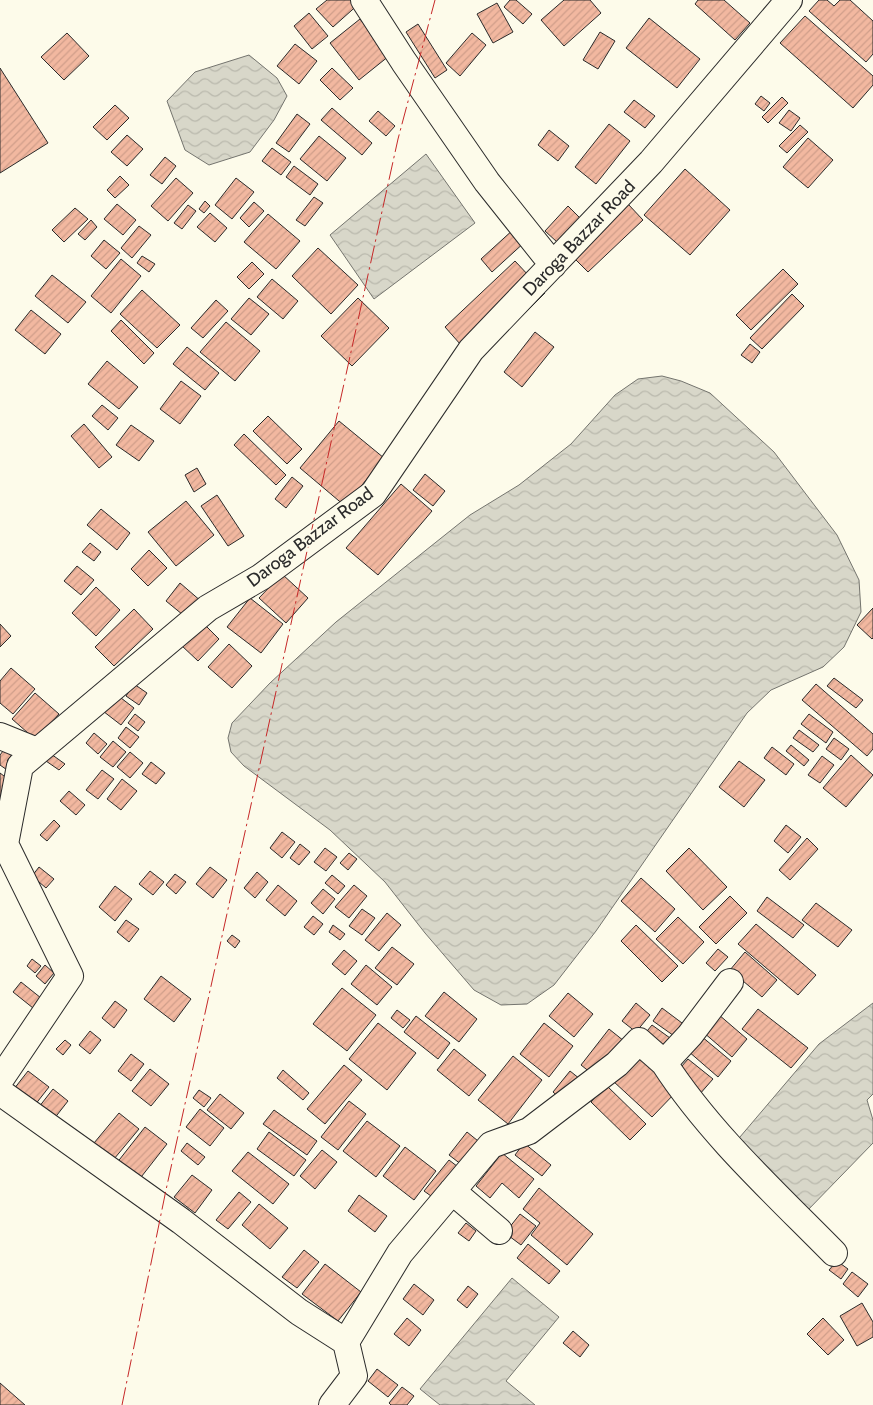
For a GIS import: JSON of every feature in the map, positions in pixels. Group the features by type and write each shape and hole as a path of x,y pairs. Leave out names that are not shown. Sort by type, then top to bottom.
{"street":[{"path":"364,0 404,62 487,182 553,265"},
{"name":"Daroga Bazzar Road","path":"0,1080 70,976 5,844 20,766 208,608 261,577 373,494 471,350 651,162 789,0"},
{"path":"0,736 37,751"},
{"path":"664,1064 690,1035 730,982"},
{"path":"346,1342 400,1253 491,1145 529,1131 617,1064 639,1041 664,1064 681,1090 734,1151 834,1253"},
{"path":"0,1092 181,1221 299,1312 346,1342 354,1376 332,1405"},
{"path":"452,1191 499,1231"}],"water":[{"path":"249,55 277,78 287,96 274,120 250,152 209,165 185,150 167,101 195,72"},
{"path":"426,154 475,223 374,299 330,235"},
{"path":"662,376 681,381 710,393 774,452 837,535 859,580 861,612 844,647 823,667 771,690 747,713 596,931 554,985 527,1004 501,1005 474,990 425,933 385,882 330,830 244,766 231,752 228,738 232,723 270,683 336,622 470,515 519,485 571,444 615,395 638,379"},
{"path":"873,1003 873,1094 867,1100 873,1120 873,1143 805,1213 734,1144 819,1044"},
{"path":"512,1278 559,1317 506,1381 535,1405 440,1405 420,1389"}],"building":[{"path":"327,0 359,0 361,2 333,27 316,9"},
{"path":"510,0 516,0 532,14 523,24 504,7"},
{"path":"564,0 590,0 601,13 564,46 541,20"},
{"path":"698,0 724,0 750,23 735,40 695,4"},
{"path":"819,0 827,0 834,6 840,0 850,0 873,21 873,54 866,62 809,11"},
{"path":"497,3 513,32 493,43 477,14"},
{"path":"309,13 328,36 312,49 294,26"},
{"path":"805,16 873,76 873,85 853,108 780,43"},
{"path":"649,18 700,59 677,88 626,48"},
{"path":"360,19 389,56 359,80 330,43"},
{"path":"418,24 447,70 435,78 406,32"},
{"path":"600,32 615,41 598,69 583,60"},
{"path":"67,33 89,56 64,80 41,57"},
{"path":"472,33 486,45 460,76 446,63"},
{"path":"295,44 317,61 299,84 277,66"},
{"path":"0,68 48,143 0,173"},
{"path":"332,68 353,88 340,100 320,80"},
{"path":"761,96 770,103 764,111 755,104"},
{"path":"782,97 788,103 768,123 762,117"},
{"path":"634,100 655,116 645,128 624,112"},
{"path":"115,105 129,118 107,140 93,127"},
{"path":"332,108 372,143 362,155 321,120"},
{"path":"789,110 800,118 791,131 779,123"},
{"path":"378,111 395,126 386,136 369,121"},
{"path":"297,114 310,124 289,152 276,143"},
{"path":"609,124 630,141 596,184 575,167"},
{"path":"800,125 808,132 787,153 779,146"},
{"path":"549,130 569,146 558,161 538,145"},
{"path":"127,135 143,149 127,166 111,152"},
{"path":"319,136 346,158 327,181 300,159"},
{"path":"808,138 833,160 808,188 783,167"},
{"path":"272,148 291,162 281,175 262,161"},
{"path":"165,157 176,166 162,184 150,175"},
{"path":"294,166 318,184 310,195 286,177"},
{"path":"685,169 730,210 690,255 644,215"},
{"path":"120,176 129,185 115,198 107,190"},
{"path":"176,178 193,193 168,221 151,206"},
{"path":"236,178 254,192 232,219 215,205"},
{"path":"314,197 323,203 305,226 296,220"},
{"path":"205,201 210,206 204,213 199,209"},
{"path":"254,202 264,211 249,227 240,218"},
{"path":"117,204 136,220 123,235 104,219"},
{"path":"628,204 643,220 588,272 573,257"},
{"path":"188,205 196,211 182,229 174,223"},
{"path":"568,206 580,218 557,242 545,231"},
{"path":"75,208 88,219 64,242 52,230"},
{"path":"210,213 227,228 215,242 197,227"},
{"path":"268,214 300,241 276,269 244,242"},
{"path":"91,220 97,227 85,240 78,234"},
{"path":"139,226 151,235 132,258 121,248"},
{"path":"515,228 526,241 492,272 481,259"},
{"path":"104,240 120,253 106,269 91,256"},
{"path":"318,248 358,285 331,314 292,276"},
{"path":"142,256 155,264 149,272 137,263"},
{"path":"121,259 141,276 111,313 91,296"},
{"path":"515,261 545,293 476,362 445,327"},
{"path":"252,262 264,274 249,289 237,277"},
{"path":"783,269 798,284 751,330 736,315"},
{"path":"52,275 86,302 68,323 35,296"},
{"path":"272,279 298,301 283,319 257,297"},
{"path":"142,290 180,325 157,348 120,314"},
{"path":"792,294 804,306 762,349 750,338"},
{"path":"249,298 269,314 251,335 231,319"},
{"path":"358,298 389,328 352,366 321,336"},
{"path":"216,300 228,311 203,338 191,328"},
{"path":"31,310 61,334 45,354 15,330"},
{"path":"121,320 154,353 144,364 111,331"},
{"path":"226,322 260,351 235,381 200,352"},
{"path":"535,332 554,347 522,387 504,372"},
{"path":"750,344 760,352 752,363 741,355"},
{"path":"187,347 219,373 205,390 173,364"},
{"path":"107,361 138,387 119,409 88,384"},
{"path":"181,381 201,396 180,424 160,409"},
{"path":"102,405 118,418 108,430 92,416"},
{"path":"268,416 302,449 287,464 253,431"},
{"path":"339,421 384,458 345,506 300,468"},
{"path":"84,424 112,457 99,468 71,436"},
{"path":"131,425 154,441 139,461 116,445"},
{"path":"244,434 286,475 276,485 234,445"},
{"path":"197,468 206,484 194,492 185,475"},
{"path":"425,474 445,491 433,506 413,490"},
{"path":"292,477 303,486 286,508 275,499"},
{"path":"401,484 432,511 378,575 346,548"},
{"path":"217,495 244,536 228,546 201,506"},
{"path":"186,501 214,535 176,566 148,532"},
{"path":"101,509 130,533 117,550 87,525"},
{"path":"90,543 101,552 94,561 82,552"},
{"path":"149,550 167,568 148,586 131,569"},
{"path":"77,566 94,580 81,595 64,581"},
{"path":"282,574 308,598 286,623 259,598"},
{"path":"180,583 202,602 188,619 166,601"},
{"path":"96,587 120,610 96,636 72,613"},
{"path":"250,598 283,624 261,653 227,627"},
{"path":"873,608 873,638 872,639 857,625"},
{"path":"134,609 153,629 114,666 95,647"},
{"path":"202,622 219,639 198,661 181,645"},
{"path":"0,624 11,636 0,647"},
{"path":"229,644 252,666 232,688 208,667"},
{"path":"11,668 35,689 13,714 0,703 0,681"},
{"path":"834,678 863,700 856,708 827,686"},
{"path":"134,684 147,693 139,705 126,696"},
{"path":"816,684 873,734 873,749 867,756 802,700"},
{"path":"112,691 134,708 121,725 99,708"},
{"path":"35,693 59,714 36,740 12,719"},
{"path":"135,714 145,722 138,731 128,723"},
{"path":"809,714 833,732 826,743 801,724"},
{"path":"126,727 139,737 130,748 118,738"},
{"path":"799,730 819,745 813,752 793,738"},
{"path":"94,733 107,744 98,754 86,743"},
{"path":"834,738 849,749 841,760 826,749"},
{"path":"113,741 126,752 113,767 100,757"},
{"path":"791,745 809,760 804,766 786,751"},
{"path":"6,747 14,752 7,761 14,767 10,772 0,765 0,755"},
{"path":"772,747 794,764 786,775 764,758"},
{"path":"130,752 143,763 130,778 117,767"},
{"path":"51,754 65,764 59,770 46,761"},
{"path":"851,755 873,775 846,807 823,788"},
{"path":"822,756 834,765 820,783 808,775"},
{"path":"739,761 765,780 744,807 719,787"},
{"path":"151,762 165,773 156,784 142,774"},
{"path":"102,770 114,779 98,799 86,790"},
{"path":"0,773 16,785 5,799 0,795"},
{"path":"122,779 137,791 121,810 107,799"},
{"path":"69,791 85,805 76,815 60,801"},
{"path":"54,820 60,826 47,841 40,835"},
{"path":"786,825 801,837 788,853 774,841"},
{"path":"282,832 295,842 282,858 270,848"},
{"path":"807,838 818,849 790,880 779,870"},
{"path":"300,844 310,852 299,865 290,858"},
{"path":"325,848 337,857 326,871 314,862"},
{"path":"689,848 727,887 703,910 666,871"},
{"path":"349,853 357,859 348,870 340,863"},
{"path":"39,867 54,879 46,888 32,876"},
{"path":"210,867 227,880 213,898 196,884"},
{"path":"150,871 164,882 153,895 139,884"},
{"path":"257,872 268,882 255,898 244,888"},
{"path":"175,874 186,882 176,894 166,885"},
{"path":"332,875 345,886 338,894 325,883"},
{"path":"641,878 675,909 655,932 621,901"},
{"path":"278,885 297,901 285,916 266,900"},
{"path":"354,885 367,896 349,918 335,907"},
{"path":"115,886 132,899 115,921 99,907"},
{"path":"323,889 335,899 323,914 311,903"},
{"path":"730,896 747,913 716,944 699,927"},
{"path":"767,897 804,925 793,938 757,911"},
{"path":"816,903 852,930 838,947 802,920"},
{"path":"362,909 375,918 362,935 349,926"},
{"path":"387,913 401,925 379,951 365,940"},
{"path":"313,916 323,924 314,935 304,927"},
{"path":"678,917 704,942 683,964 656,939"},
{"path":"126,920 139,929 129,942 117,932"},
{"path":"756,924 816,975 798,995 738,944"},
{"path":"333,925 345,934 340,940 329,932"},
{"path":"636,925 678,966 662,982 621,941"},
{"path":"232,935 240,941 235,948 227,941"},
{"path":"392,947 414,964 397,985 375,968"},
{"path":"718,949 728,957 715,971 706,963"},
{"path":"344,950 357,961 345,975 332,964"},
{"path":"745,952 777,980 762,997 730,970"},
{"path":"32,959 41,966 35,973 27,966"},
{"path":"45,965 54,973 45,984 36,976"},
{"path":"366,965 392,987 377,1005 351,984"},
{"path":"161,976 191,999 174,1022 144,999"},
{"path":"21,982 41,998 33,1008 13,992"},
{"path":"342,988 376,1015 347,1051 313,1024"},
{"path":"444,992 477,1019 459,1042 425,1016"},
{"path":"568,993 593,1014 574,1037 549,1016"},
{"path":"115,1001 127,1010 114,1028 102,1018"},
{"path":"636,1003 650,1015 636,1032 622,1021"},
{"path":"662,1008 686,1026 677,1038 653,1021"},
{"path":"758,1009 808,1048 791,1068 742,1029"},
{"path":"397,1010 410,1020 403,1028 391,1018"},
{"path":"718,1014 747,1039 732,1057 703,1032"},
{"path":"416,1016 450,1043 438,1059 404,1032"},
{"path":"378,1023 416,1053 387,1090 349,1059"},
{"path":"544,1023 573,1046 549,1077 520,1054"},
{"path":"652,1025 670,1038 661,1050 643,1036"},
{"path":"609,1029 624,1041 596,1077 581,1065"},
{"path":"90,1031 101,1040 90,1054 79,1045"},
{"path":"701,1036 731,1061 718,1077 688,1051"},
{"path":"65,1040 71,1045 63,1055 56,1049"},
{"path":"454,1049 486,1075 469,1096 437,1070"},
{"path":"131,1054 144,1064 131,1081 118,1071"},
{"path":"637,1054 677,1091 652,1117 613,1081"},
{"path":"513,1056 542,1080 508,1124 478,1100"},
{"path":"688,1059 713,1079 699,1095 674,1075"},
{"path":"344,1065 362,1080 325,1124 307,1109"},
{"path":"150,1069 169,1084 151,1106 132,1091"},
{"path":"283,1070 309,1093 303,1100 277,1078"},
{"path":"28,1071 49,1087 31,1110 10,1094"},
{"path":"570,1071 580,1079 563,1101 553,1092"},
{"path":"606,1085 646,1124 630,1140 591,1102"},
{"path":"53,1089 68,1101 50,1124 35,1112"},
{"path":"199,1090 211,1098 204,1107 193,1098"},
{"path":"220,1094 244,1113 231,1129 207,1110"},
{"path":"349,1101 366,1114 338,1150 321,1137"},
{"path":"200,1109 224,1128 210,1146 186,1127"},
{"path":"274,1110 317,1141 307,1155 263,1124"},
{"path":"119,1113 139,1129 109,1165 89,1149"},
{"path":"367,1121 400,1146 376,1177 343,1151"},
{"path":"145,1127 167,1144 138,1181 116,1164"},
{"path":"269,1132 306,1160 294,1176 257,1149"},
{"path":"467,1132 483,1145 466,1168 449,1155"},
{"path":"187,1143 205,1157 198,1165 181,1151"},
{"path":"524,1143 551,1165 542,1176 515,1155"},
{"path":"405,1147 436,1171 414,1200 383,1176"},
{"path":"322,1150 337,1162 315,1189 300,1176"},
{"path":"248,1152 289,1184 273,1204 232,1171"},
{"path":"502,1153 534,1179 519,1198 502,1183 490,1198 476,1186"},
{"path":"449,1160 462,1170 438,1201 424,1191"},
{"path":"192,1175 212,1190 195,1213 174,1197"},
{"path":"539,1188 593,1234 567,1265 531,1235 540,1223 523,1209"},
{"path":"239,1192 251,1202 228,1229 216,1220"},
{"path":"359,1195 387,1216 375,1232 348,1211"},
{"path":"259,1204 288,1228 270,1249 242,1225"},
{"path":"520,1214 536,1226 521,1245 505,1233"},
{"path":"466,1223 476,1231 469,1241 458,1233"},
{"path":"528,1244 560,1271 549,1284 517,1258"},
{"path":"304,1250 319,1262 297,1288 282,1277"},
{"path":"837,1261 848,1269 841,1279 829,1270"},
{"path":"325,1264 361,1292 338,1321 302,1294"},
{"path":"852,1272 868,1284 858,1297 843,1284"},
{"path":"414,1284 434,1300 423,1315 403,1299"},
{"path":"468,1286 478,1294 467,1308 457,1300"},
{"path":"862,1303 873,1322 873,1337 857,1346 840,1316"},
{"path":"407,1318 421,1330 409,1346 394,1334"},
{"path":"823,1318 844,1340 828,1355 807,1334"},
{"path":"573,1331 589,1345 580,1357 563,1343"},
{"path":"377,1369 398,1385 388,1397 368,1381"},
{"path":"0,1383 25,1405 0,1405"},
{"path":"402,1387 414,1396 407,1405 391,1405 389,1403"}],"power":[{"path":"122,1405 166,1190 398,139 435,0"}]}
